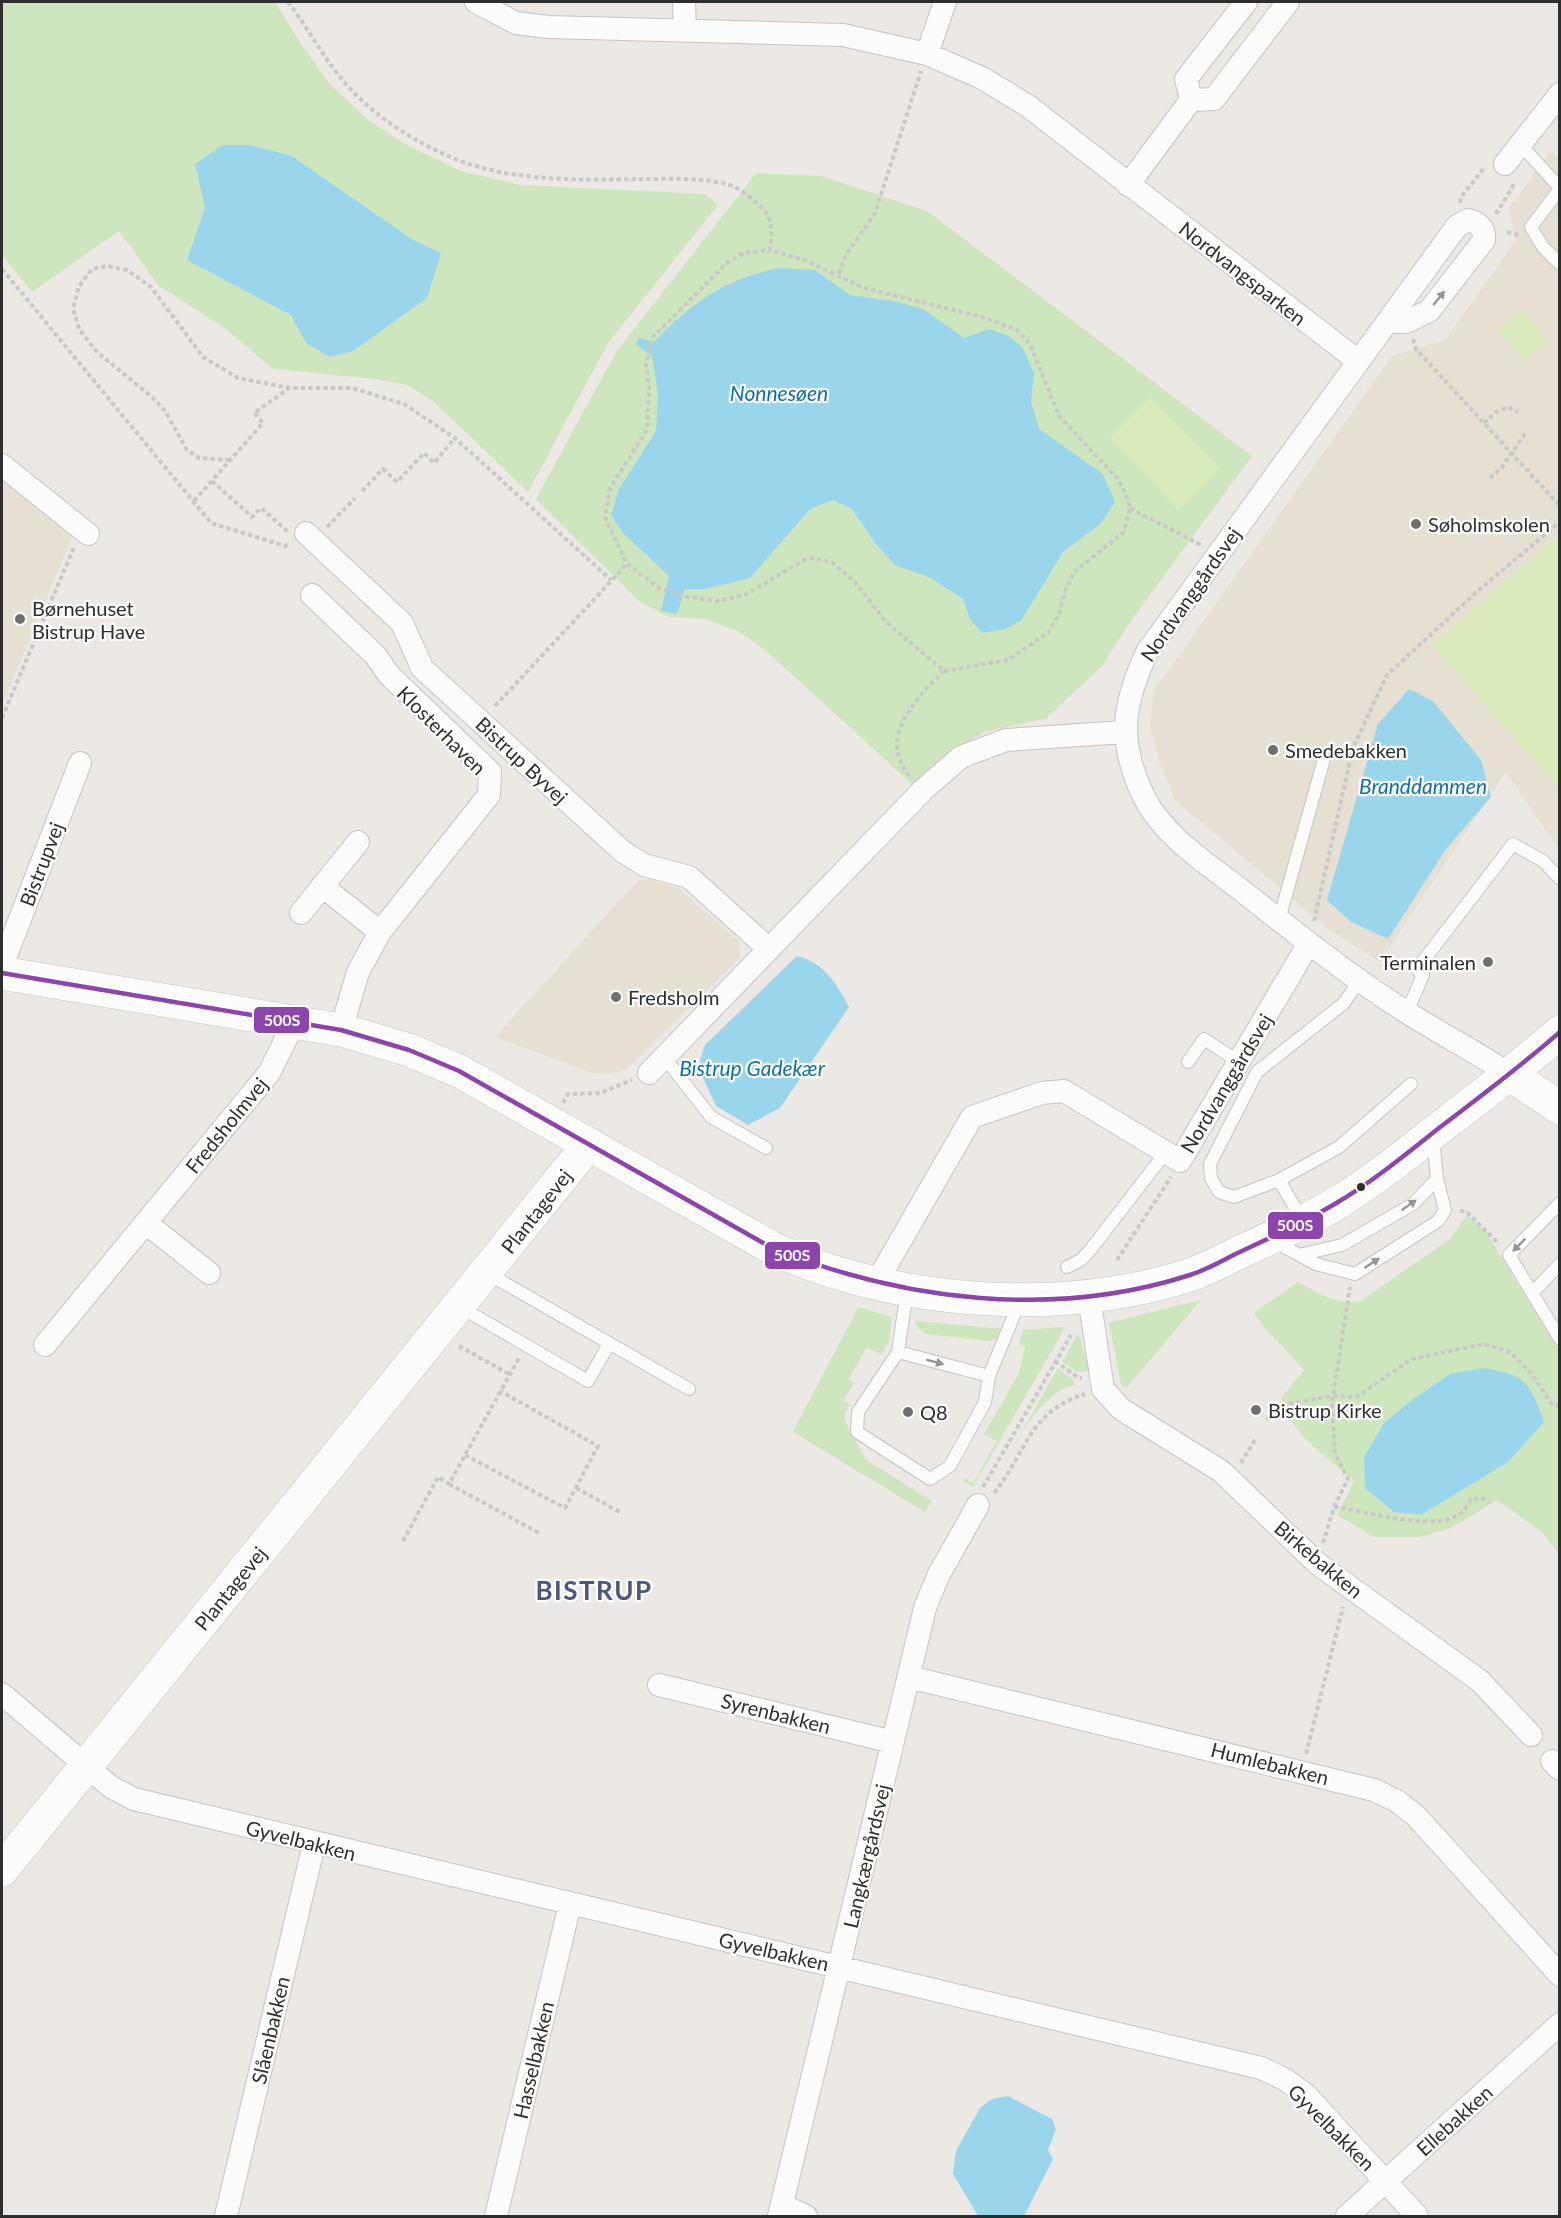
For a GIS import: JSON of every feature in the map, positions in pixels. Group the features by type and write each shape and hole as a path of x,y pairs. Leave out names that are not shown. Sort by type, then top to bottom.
{"main road":[{"path":"2,973 295,1021 341,1030 409,1050 459,1071 552,1121 774,1249 808,1265 907,1290 968,1297 1089,1297 1191,1274 1270,1239 1345,1198 1509,1074 1560,1032"},
{"path":"1509,1074 1560,1108"},
{"name":"Plantagevej","path":"2,1870 589,1144"}],"street":[{"name":"Nordvangsparken","path":"476,2 516,23 537,26 843,35 927,54 982,78 1028,106 1358,361"},
{"path":"684,2 685,30"},
{"path":"927,54 945,2"},
{"path":"1191,100 1186,80 1246,2"},
{"path":"1191,100 1214,99 1288,2"},
{"path":"1505,164 1560,94"},
{"path":"1128,185 1191,100"},
{"name":"Nordvanggårdsvej","path":"1398,321 1358,361 1147,651 1131,687 1124,732 1132,765 1154,814 1204,861 1309,943 1407,1012 1509,1074"},
{"path":"2,465 80,542"},
{"name":"Bistrup Byvej","path":"310,537 402,623 422,668 622,851 644,865 689,877 770,949"},
{"name":"Klosterhaven","path":"312,595 375,655 389,675 490,772 489,795 380,932 358,972 341,1030"},
{"path":"657,1065 923,790 961,757 1006,740 1124,732"},
{"name":"Bistrupvej","path":"2,966 80,763"},
{"path":"301,913 358,842"},
{"path":"322,886 380,932"},
{"name":"Nordvanggårdsvej","path":"1173,1157 1239,1062 1309,943"},
{"name":"Fredsholmvej","path":"45,1345 269,1073 295,1021"},
{"path":"876,1283 972,1117 1042,1093 1064,1091 1173,1157"},
{"path":"146,1222 209,1273"},
{"path":"1089,1297 1103,1389"},
{"name":"Birkebakken","path":"1103,1389 1121,1409 1221,1471 1318,1564 1480,1681 1531,1735"},
{"name":"Langkærgårdsvej","path":"780,2211 925,1608 938,1576 978,1505"},
{"name":"Humlebakken","path":"909,1677 1302,1770 1374,1790 1397,1801 1416,1816 1560,1976"},
{"name":"Syrenbakken","path":"659,1685 893,1742"},
{"name":"Gyvelbakken","path":"2,1694 87,1764 111,1787 134,1799 314,1844 839,1966 1261,2068 1286,2080 1305,2096 1417,2217"},
{"name":"Slåenbakken","path":"225,2217 314,1844"},
{"name":"Hasselbakken","path":"496,2217 570,1904"},
{"name":"Ellebakken","path":"1347,2217 1560,2024"},
{"path":"780,2211 806,2217"}],"lane":[{"path":"1520,144 1560,189 1531,227 1543,247 1560,264"},
{"path":"1280,920 1324,759"},
{"path":"1407,1012 1423,975 1417,969 1513,844 1543,861 1560,879"},
{"path":"1360,979 1344,1003 1257,1072 1210,1164 1211,1178 1219,1192 1234,1197 1280,1180 1339,1147 1411,1084"},
{"path":"1188,1062 1204,1039 1239,1062"},
{"path":"657,1065 711,1117 766,1148"},
{"path":"1270,1239 1316,1263 1355,1274 1438,1221 1445,1210 1437,1179 1432,1133"},
{"name":"Nordvanggårdsvej","path":"1067,1267 1081,1260 1173,1157"},
{"path":"1299,1255 1342,1245 1413,1204 1437,1179"},
{"path":"1280,1180 1303,1221"},
{"path":"1558,1336 1509,1255 1560,1203"},
{"path":"1532,1293 1560,1264"},
{"path":"487,1273 689,1389"},
{"path":"907,1290 898,1352 858,1412 857,1432 930,1479 950,1466 985,1402 989,1376 1021,1298"},
{"path":"459,1307 525,1347 588,1381 609,1344"},
{"path":"898,1352 989,1376"}],"path":[{"path":"288,2 346,84 372,109 412,138 458,160 500,172 576,180 685,179 734,186 760,205 768,214 772,225 770,250"},
{"path":"839,274 846,255 875,213 927,54"},
{"path":"1460,209 1461,197 1487,165 1505,164 1514,186 1496,215"},
{"path":"923,790 902,767 899,728 915,700 944,670 1008,660 1048,633 1059,614 1065,591 1074,572 1120,537 1127,526 1130,508 1118,480 1059,416 1030,344 1017,330 986,318 864,288 839,274 770,250 744,253 728,262 653,337 646,364 649,389 647,430 609,488 605,505 605,517 627,564 659,588 688,597 717,601 745,596 797,563 814,558 833,563 844,571 886,622 944,670"},
{"path":"230,460 199,458 187,450 165,411 152,397 97,352 79,329 73,309 79,286 92,269 107,266 128,270 151,287 203,357 238,378 290,388 352,388 404,404 455,438 612,580"},
{"path":"2,269 211,523 285,546 296,539 261,508 252,517 212,481"},
{"path":"1398,321 1416,349 1560,506"},
{"path":"194,501 264,423 254,413 290,388"},
{"path":"1484,423 1508,407 1518,412"},
{"path":"1490,478 1502,467 1527,431"},
{"path":"362,491 383,469 397,482 424,453 434,463 455,438"},
{"path":"310,537 355,498"},
{"path":"1130,508 1218,553"},
{"path":"1309,943 1353,748 1387,675 1471,597 1560,522"},
{"path":"2,718 80,542"},
{"path":"480,722 627,564"},
{"path":"552,1121 568,1094 600,1093 657,1065"},
{"path":"1117,1260 1173,1157"},
{"path":"1466,1211 1487,1230"},
{"path":"1318,1564 1334,1507 1348,1479 1335,1454 1333,1396 1347,1297 1355,1274"},
{"path":"438,1333 509,1374"},
{"path":"978,1505 984,1484 1071,1335"},
{"path":"1267,1420 1275,1406 1333,1396 1356,1397 1412,1359 1484,1344 1510,1352 1531,1373 1552,1404 1560,1406"},
{"path":"449,1484 525,1347"},
{"path":"978,1505 995,1492 1039,1420 1064,1401 1103,1389"},
{"path":"465,1455 565,1508 576,1488 598,1446 500,1391"},
{"path":"1230,1480 1256,1438"},
{"path":"403,1541 438,1478 541,1534"},
{"path":"576,1488 622,1513"},
{"path":"1334,1507 1358,1509 1405,1520 1448,1520 1463,1512 1471,1499 1482,1497 1488,1503"},
{"path":"1302,1770 1348,1586"}],"shaded area":[{"name":"Søholmskolen","path":"1551,151 1560,161 1559,850 1506,772 1380,962 1328,929 1175,800 1159,761 1150,727 1153,692 1392,356 1445,340 1516,240 1508,209"},
{"name":"Børnehuset Bistrup Have","path":"2,474 74,533 2,706"},
{"name":"Fredsholm","path":"649,879 678,888 740,942 740,958 627,1069 609,1074 592,1073 495,1037 638,880"}],"green space":[{"path":"2,2 275,2 301,44 330,84 367,119 405,144 461,171 521,185 705,194 718,205 608,343 528,492 434,402 407,385 374,379 273,369 226,329 158,285 119,231 32,292 2,255"},
{"path":"756,173 821,176 927,211 1252,456 1128,625 1104,664 1047,718 984,732 938,761 913,785 764,649 738,631 705,619 669,617 640,602 536,499 616,352"},
{"path":"1521,310 1548,341 1525,361 1498,330"},
{"path":"1150,397 1220,469 1179,510 1109,438"},
{"path":"1559,535 1559,789 1432,644"},
{"path":"1467,1215 1486,1232 1559,1351 1559,1554 1542,1532 1497,1500 1451,1528 1420,1537 1374,1537 1337,1515 1354,1481 1311,1444 1293,1423 1281,1398 1304,1370 1262,1325 1254,1313 1298,1282 1336,1300 1361,1301 1451,1238"},
{"path":"1201,1300 1126,1388 1121,1384 1109,1323"},
{"path":"858,1307 892,1317 889,1342 881,1355 867,1347 848,1380 854,1383 843,1401 850,1405 845,1413 845,1421 866,1460 932,1501 925,1512 793,1432"},
{"path":"915,1321 1005,1329 1001,1336 989,1341 926,1334 918,1328"},
{"path":"1065,1328 973,1487 963,1481 965,1478 973,1483 997,1441 984,1434 1019,1373 1025,1347 1019,1343 1023,1330"},
{"path":"1077,1335 1080,1337 1089,1371 1078,1372 1062,1362"},
{"path":"1058,1368 1074,1380 1075,1385 1061,1390 1048,1400 1024,1429 1008,1456"}],"water":[{"path":"223,145 250,145 292,156 410,238 441,253 427,298 353,351 330,357 306,343 291,315 187,260 205,208 195,164"},
{"name":"Nonnesøen","path":"778,268 815,270 850,295 893,301 923,309 964,338 989,329 1009,336 1023,348 1034,373 1031,401 1039,429 1103,474 1115,502 1100,524 1063,552 1021,621 1005,629 982,633 970,619 963,599 931,578 895,565 876,544 852,509 833,500 810,509 750,578 705,589 685,589 677,614 661,611 669,576 623,533 611,515 619,489 656,431 658,393 652,357 636,344 639,338 654,342 682,315 710,294 741,279"},
{"name":"Branddammen","path":"1409,689 1433,701 1481,760 1491,797 1446,849 1388,939 1351,922 1327,900 1378,724"},
{"name":"Bistrup Gadekær","path":"797,956 807,959 829,975 849,1007 780,1108 748,1125 716,1106 698,1067 705,1045"},
{"path":"1484,1368 1510,1374 1525,1383 1535,1398 1544,1422 1508,1462 1421,1515 1394,1512 1365,1488 1364,1457 1384,1423 1450,1374"},
{"path":"1008,2096 1052,2119 1056,2129 1048,2150 1053,2159 1024,2216 978,2216 953,2174 956,2151 980,2108 992,2099"}],"transit line":[{"name":"500S","path":"2,973 341,1030 409,1050 459,1071 774,1249 824,1267 875,1281 928,1292 980,1298 1033,1300 1086,1297 1138,1289 1204,1270 1289,1229 1361,1187 1560,1032"}],"place":[{"name":"Søholmskolen","path":"1416,524"},
{"name":"Børnehuset Bistrup Have","path":"20,619"},
{"name":"Smedebakken","path":"1273,750"},
{"name":"Terminalen","path":"1488,962"},
{"name":"Fredsholm","path":"616,997"},
{"name":"Bistrup Kirke","path":"1256,1410"},
{"name":"Q8","path":"908,1412"}],"district":[{"name":"BISTRUP","path":"594,1590"}]}
